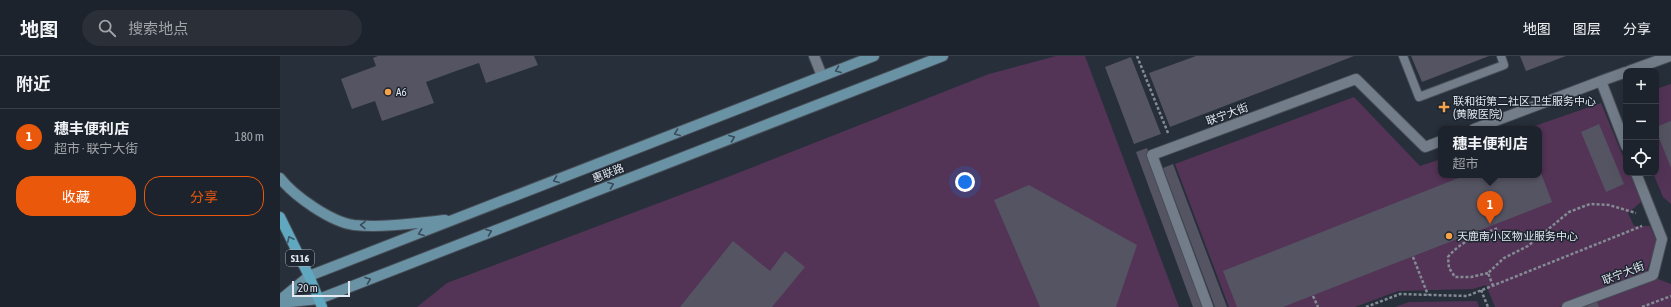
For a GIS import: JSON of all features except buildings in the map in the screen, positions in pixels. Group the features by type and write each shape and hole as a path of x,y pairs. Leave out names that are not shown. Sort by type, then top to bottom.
{"main road":[{"name":"S116","path":"280,217 321,303"}],"street":[{"path":"814,56 822,76"},
{"name":"惠联路","path":"280,300 309,276 874,56"},
{"name":"惠联路","path":"280,303 321,303 944,56"},
{"path":"1638,68 1670,56"},
{"path":"1482,126 1623,73"},
{"name":"联宁大街","path":"1208,307 1152,155 1356,79 1425,147 1438,142"},
{"path":"1601,81 1624,140"},
{"name":"联宁大街","path":"1567,307 1653,275 1662,239 1637,176"},
{"path":"280,178 308,204 328,216 353,225 387,225 457,219"}],"lane":[{"path":"1403,56 1419,97 1504,65 1500,56"}],"path":[{"path":"1137,56 1174,147"},
{"path":"1498,228 1471,238 1455,249 1448,257 1449,268 1455,277 1471,277 1488,273 1504,258 1528,246 1569,212 1590,204 1609,205 1655,221"},
{"path":"1366,307 1400,294 1467,296 1655,221"},
{"path":"1413,257 1428,295"},
{"path":"1488,273 1493,286"},
{"path":"1481,290 1488,307"},
{"path":"1314,296 1318,307"},
{"path":"1642,307 1671,296"}],"shaded area":[{"path":"1056,56 1085,56 1179,307 417,307 447,283 733,175 989,74"},
{"path":"1671,84 1671,204 1663,197 1654,176 1659,176 1659,88"},
{"path":"1354,97 1420,166 1438,160 1438,178 1542,178 1542,126 1535,126 1601,103 1623,157 1623,176 1631,176 1641,202 1628,213 1634,226 1650,226 1657,243 1646,272 1559,307 1495,307 1486,285 1473,289 1398,291 1355,307 1229,307 1175,164"},
{"path":"1653,277 1671,284 1671,307 1577,307"},
{"path":"1477,301 1479,307 1395,307 1409,302"}],"place":[{"name":"A6","path":"388,92"},
{"name":"联和街第二社区卫生服务中心 (黄陂医院)","path":"1444,107"},
{"name":"穗丰便利店","path":"1490,224"},
{"name":"天鹿南小区物业服务中心","path":"1449,236"}]}
